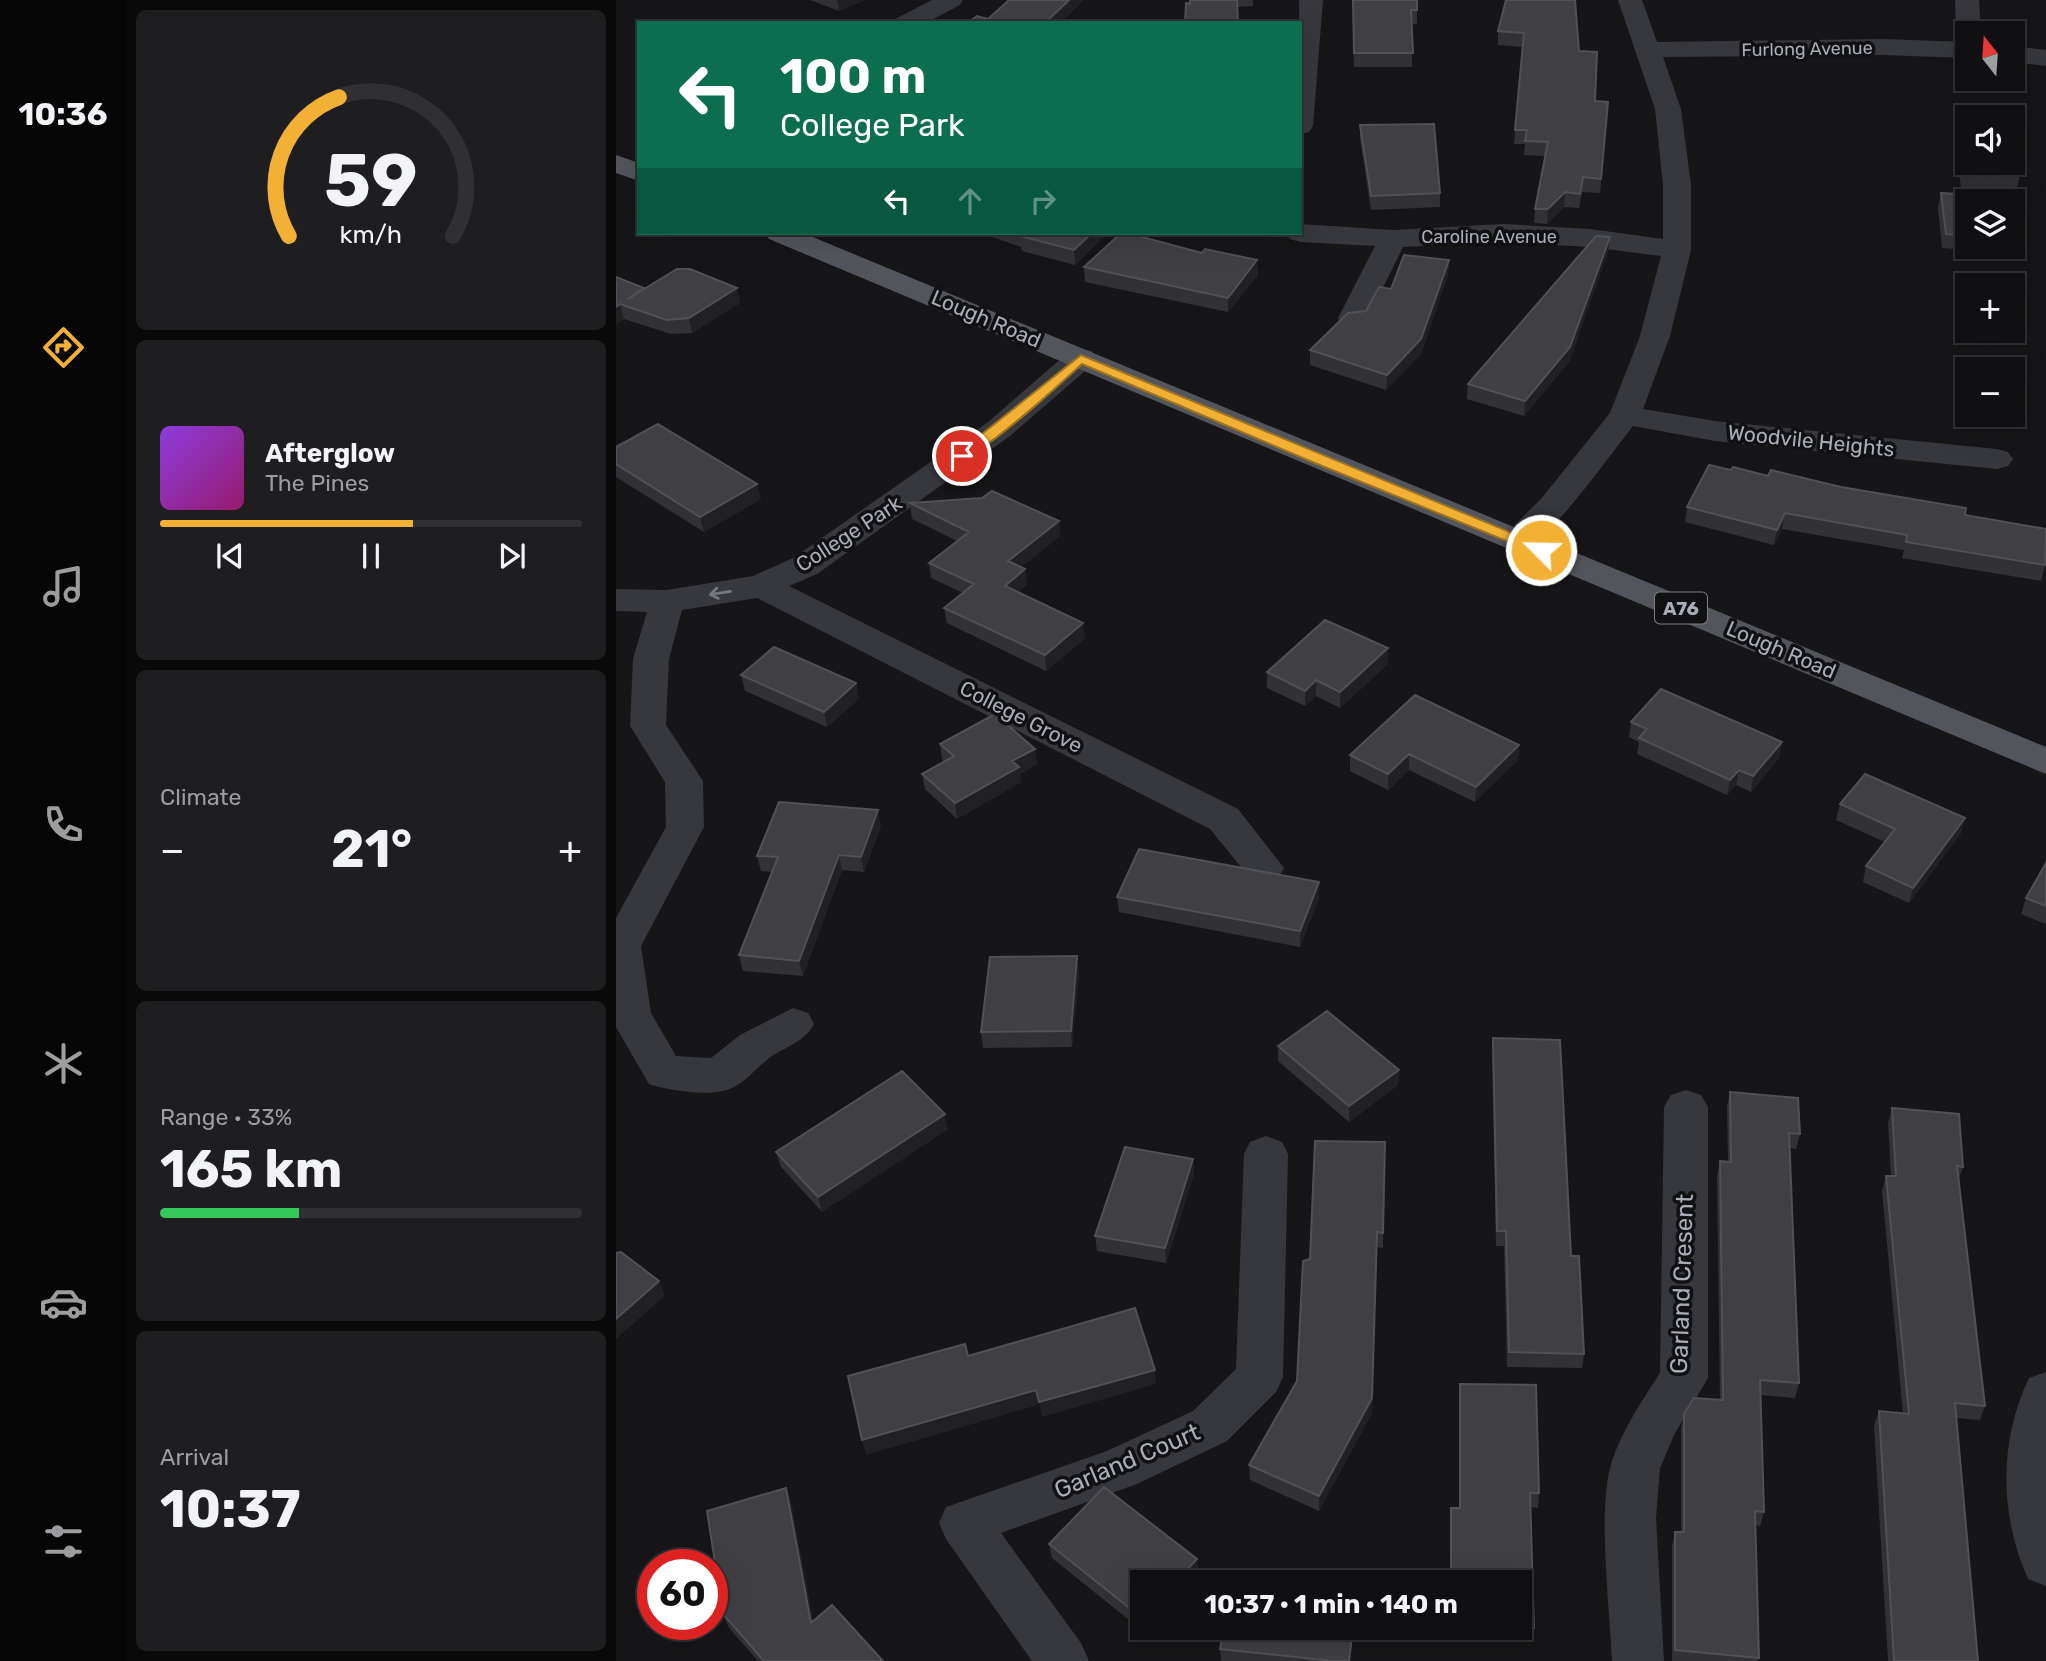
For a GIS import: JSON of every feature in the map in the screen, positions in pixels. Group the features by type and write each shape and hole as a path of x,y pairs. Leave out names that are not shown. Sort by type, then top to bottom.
{"main road":[{"path":"616,163 637,172"},
{"name":"Lough Road","path":"784,235 2046,761"}],"street":[{"path":"910,21 951,0"},
{"path":"1516,540 1553,506 1625,415 1656,337 1677,250 1677,185 1668,109 1630,0"},
{"path":"1967,0 1968,21"},
{"path":"1302,103 1311,2"},
{"name":"Furlong Avenue","path":"1648,50 1883,47 1955,50"},
{"path":"2025,56 2046,58"},
{"name":"Caroline Avenue","path":"1302,233 1393,239 1503,233 1590,238 1677,250"},
{"path":"1353,318 1393,239"},
{"name":"College Park","path":"616,600 667,601 761,586 805,566 908,496 999,429 1081,358"},
{"name":"Woodvile Heights","path":"1625,415 1715,431 1997,460"},
{"name":"College Grove","path":"761,586 1224,819 1264,869"},
{"path":"667,601 651,659 648,726 684,781 685,827 621,946 630,1015 664,1072 720,1075 755,1046 793,1024"},
{"name":"Garland Cresent","path":"1638,1661 1631,1518 1635,1468 1656,1420 1684,1378 1686,1107"},
{"name":"Garland Court","path":"1062,1660 964,1523 1120,1468 1210,1426 1259,1377 1266,1154"},
{"path":"2046,1394 2029,1443 2032,1505 2046,1562"}],"building":[{"path":"1009,0 1069,0 1047,21 970,21 977,16 988,19"},
{"path":"1190,0 1237,0 1238,21 1185,21 1186,3 1190,4"},
{"path":"1353,0 1417,0 1417,10 1411,10 1413,53 1354,53"},
{"path":"1506,0 1575,0 1579,51 1597,52 1595,101 1608,102 1601,179 1583,177 1580,194 1565,192 1548,209 1535,209 1548,142 1525,141 1527,130 1515,130 1524,33 1498,31"},
{"path":"1434,124 1440,193 1371,196 1360,125"},
{"path":"1941,193 1955,194 1955,234 1946,234"},
{"path":"1021,235 1090,235 1074,250"},
{"path":"1119,235 1134,235 1202,253 1205,249 1257,260 1228,298 1084,267"},
{"path":"1596,236 1610,237 1570,347 1525,401 1468,384"},
{"path":"1404,255 1449,260 1421,339 1387,375 1310,350 1348,313 1366,311 1379,287 1391,289"},
{"path":"677,269 690,269 737,288 689,318 667,320 620,304 616,307 616,277 644,288 628,299"},
{"path":"658,424 757,484 700,517 616,464 616,447"},
{"path":"1709,465 1731,470 1733,467 1768,476 1771,470 1841,487 1966,508 1965,515 2046,529 2045,565 1906,542 1907,535 1785,513 1777,530 1687,507"},
{"path":"992,491 1059,521 1008,561 1025,569 1005,586 1083,623 1045,655 944,608 974,584 929,563 969,532 910,503 982,498"},
{"path":"1325,620 1388,648 1340,692 1316,680 1305,691 1267,672"},
{"path":"774,647 856,683 824,712 741,675"},
{"path":"1661,689 1782,742 1753,776 1739,770 1730,780 1639,738 1647,729 1631,722"},
{"path":"1415,695 1519,745 1476,787 1409,754 1388,774 1350,755"},
{"path":"995,714 1035,749 1012,761 1019,767 955,803 922,774 954,756 940,744"},
{"path":"1865,774 1965,818 1913,888 1866,866 1895,829 1840,804"},
{"path":"779,802 878,810 861,857 839,855 799,961 739,955 778,857 757,856"},
{"path":"1139,849 1319,882 1300,931 1117,897"},
{"path":"2046,863 2046,906 2026,898"},
{"path":"1077,956 1071,1031 981,1032 990,957"},
{"path":"1327,1011 1399,1070 1349,1106 1278,1046"},
{"path":"1493,1038 1560,1040 1571,1256 1579,1256 1584,1354 1509,1352 1506,1231 1497,1231"},
{"path":"902,1071 945,1114 818,1197 776,1152"},
{"path":"1730,1092 1798,1098 1800,1134 1789,1133 1799,1383 1760,1380 1764,1512 1755,1511 1759,1658 1675,1650 1675,1532 1684,1532 1684,1414 1694,1398 1723,1400 1720,1161 1731,1162"},
{"path":"1892,1108 1959,1114 1963,1167 1957,1166 1985,1406 1955,1403 1978,1661 1894,1661 1879,1411 1909,1414 1886,1176 1896,1176"},
{"path":"1315,1141 1385,1142 1383,1233 1377,1232 1372,1398 1319,1496 1249,1465 1297,1381 1303,1261 1310,1259"},
{"path":"1125,1147 1193,1159 1165,1248 1095,1236"},
{"path":"621,1252 659,1281 616,1319 616,1253"},
{"path":"1135,1308 1155,1370 1039,1402 1036,1390 862,1440 848,1376 965,1344 968,1356"},
{"path":"1460,1384 1536,1385 1539,1493 1530,1493 1534,1628 1532,1570 1451,1570 1451,1508 1460,1508"},
{"path":"1104,1487 1197,1559 1187,1570 1130,1570 1130,1608 1049,1544"},
{"path":"786,1488 811,1623 832,1605 883,1661 764,1661 728,1620 728,1549 713,1549 707,1511"},
{"path":"1222,1640 1352,1640 1349,1661 1220,1649"}],"route":[{"path":"962,456 999,429 1081,358 1314,458 1541,550"}]}
